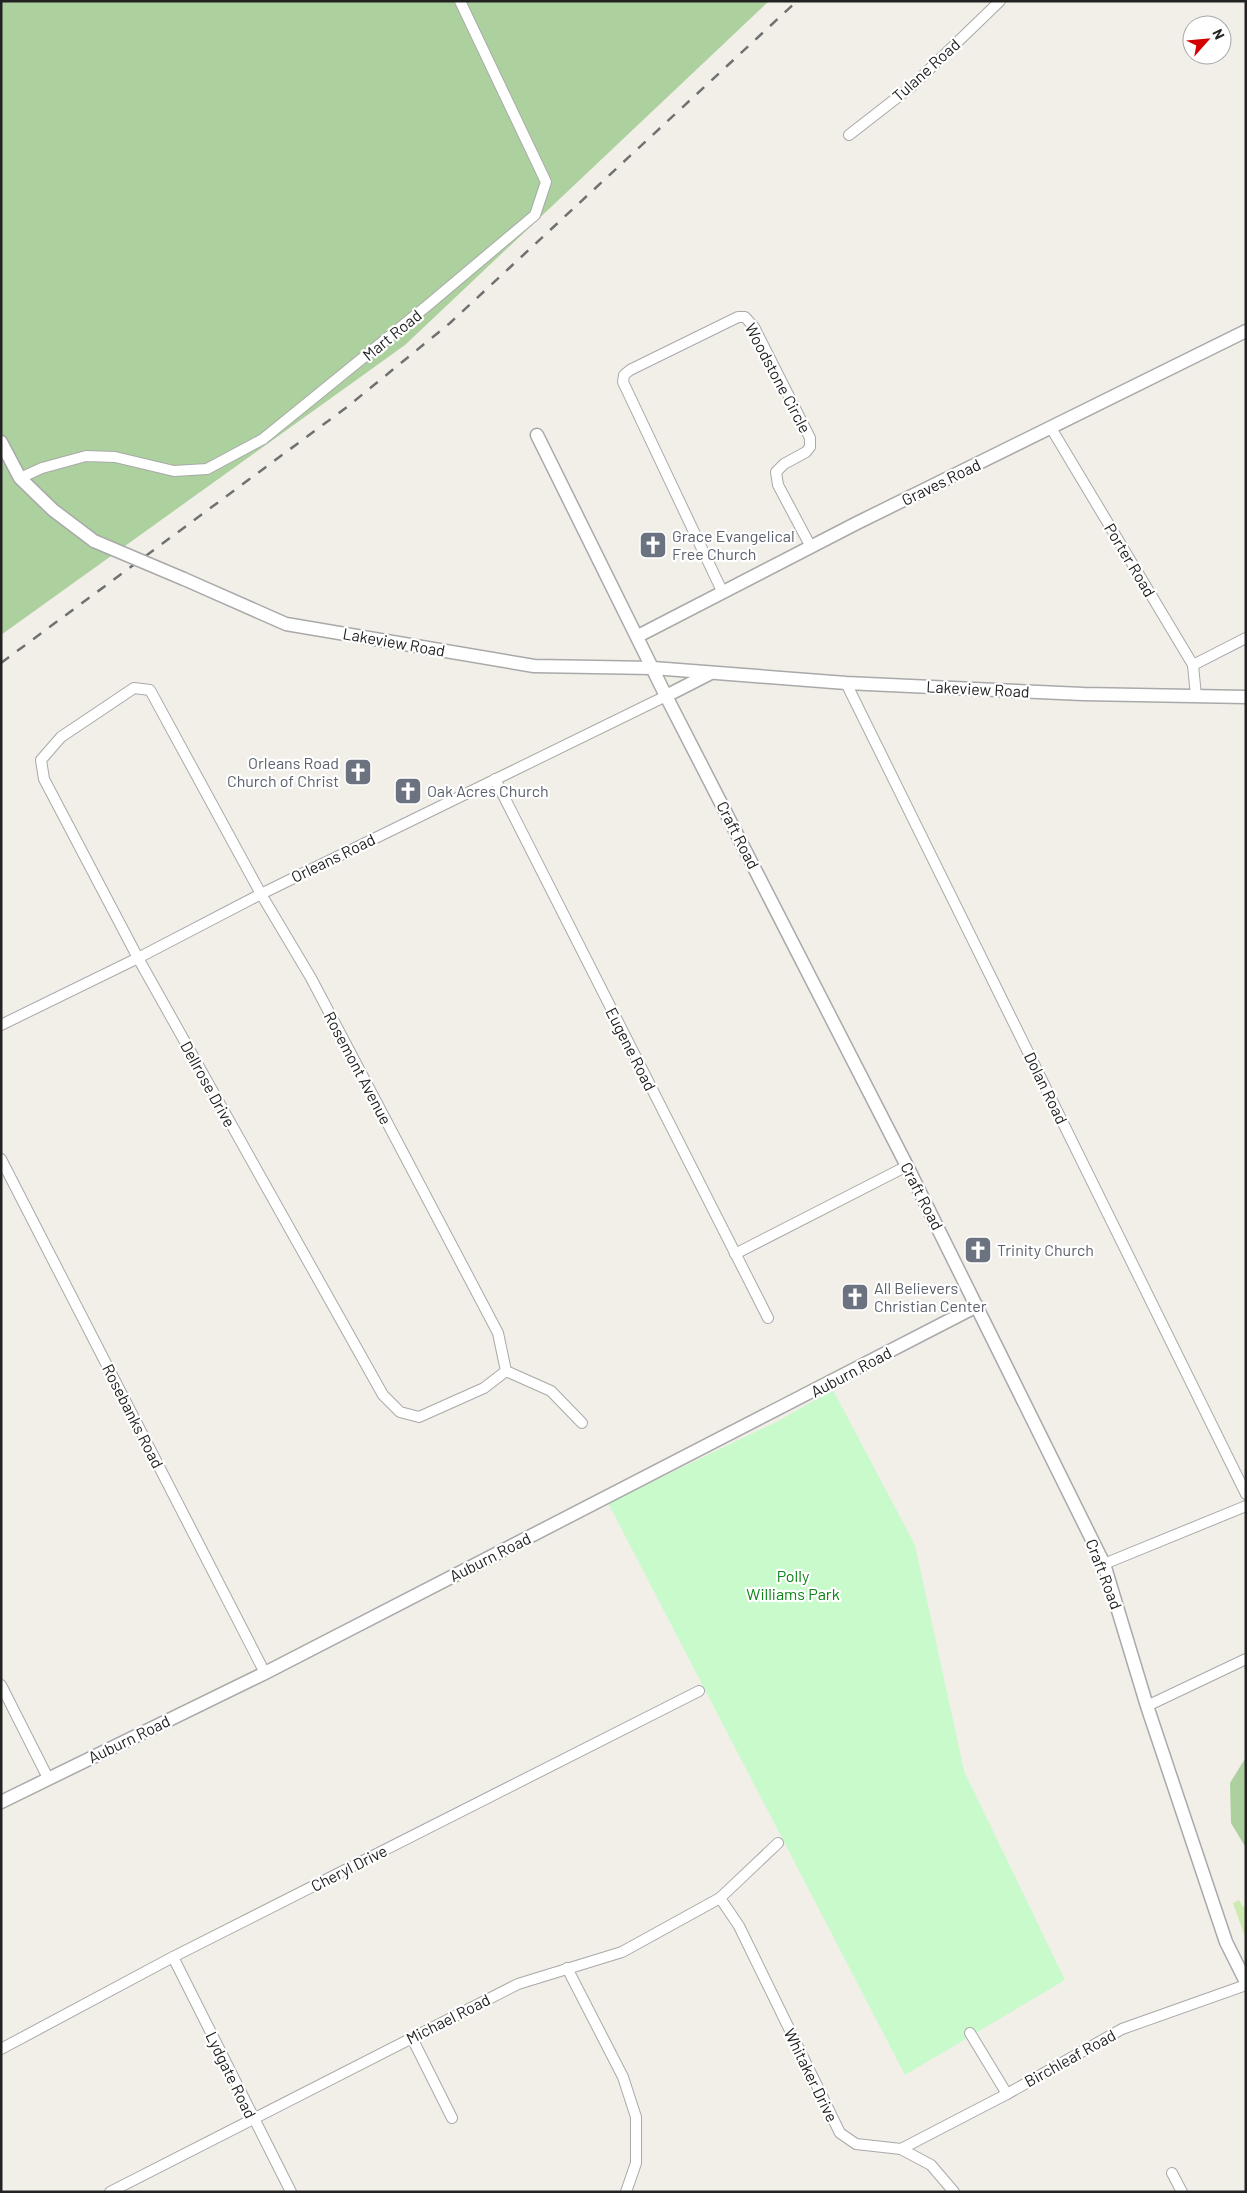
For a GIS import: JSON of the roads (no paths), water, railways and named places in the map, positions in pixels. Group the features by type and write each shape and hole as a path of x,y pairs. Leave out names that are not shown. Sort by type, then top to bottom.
{"street":[{"name":"Mart Road","path":"20,478 42,468 86,456 115,457 174,471 207,469 263,439 535,215 546,182 460,1"},
{"name":"Tulane Road","path":"849,135 912,86 1000,1"},
{"name":"Woodstone Circle","path":"722,592 622,382 624,375 630,370 738,317 746,317 754,327 810,438 810,447 806,452 784,464 776,472 778,485 811,547"},
{"name":"Graves Road","path":"638,636 811,547 1246,330"},
{"name":"Porter Road","path":"1050,428 1193,665 1196,696"},
{"name":"Craft Road","path":"537,435 666,696 907,1166 1104,1564 1147,1706 1226,1942 1246,1983"},
{"name":"Lakeview Road","path":"1,442 20,478 53,510 94,541 286,624 534,666 653,668 846,683 1083,694 1246,697"},
{"path":"1193,665 1246,638"},
{"path":"666,696 711,673"},
{"name":"Dolan Road","path":"846,683 1246,1494"},
{"name":"Dellrose Drive","path":"150,690 134,688 61,737 41,760 44,779 138,958 383,1396 400,1412 419,1417 484,1388 506,1371"},
{"name":"Rosemont Avenue","path":"150,690 260,894 311,978 498,1333 506,1371"},
{"name":"Orleans Road","path":"1,1025 138,958 260,894 666,696"},
{"name":"Eugene Road","path":"495,779 768,1318"},
{"name":"Rosebanks Road","path":"1,1159 265,1673"},
{"path":"735,1254 907,1166"},
{"name":"Auburn Road","path":"1,1802 265,1673 976,1306"},
{"path":"506,1371 551,1391 582,1423"},
{"path":"1104,1564 1246,1506"},
{"path":"1147,1706 1246,1659"},
{"path":"1,1685 48,1778"},
{"name":"Cheryl Drive","path":"1,2049 173,1957 699,1691"},
{"name":"Michael Road","path":"110,2192 518,1984 622,1952 720,1898 778,1842"},
{"name":"Whitaker Drive","path":"720,1898 739,1926 840,2133 856,2144 901,2149 930,2165 954,2192"},
{"name":"Lydgate Road","path":"173,1957 291,2192"},
{"path":"566,1968 623,2077 636,2117 636,2163 626,2192"},
{"name":"Birchleaf Road","path":"901,2149 1007,2094 1122,2029 1246,1983"},
{"path":"970,2033 1007,2094"},
{"path":"412,2038 452,2118"},
{"path":"1172,2173 1182,2192"}],"railway":[{"path":"1,663 347,407 450,323 797,1"}],"place":[{"name":"Grace Evangelical Free Church","path":"653,545"},
{"name":"Orleans Road Church of Christ","path":"358,772"},
{"name":"Oak Acres Church","path":"408,791"},
{"name":"Trinity Church","path":"978,1250"},
{"name":"All Believers Christian Center","path":"855,1297"}],"park label":[{"name":"Polly Williams Park","path":"793,1585"}]}
